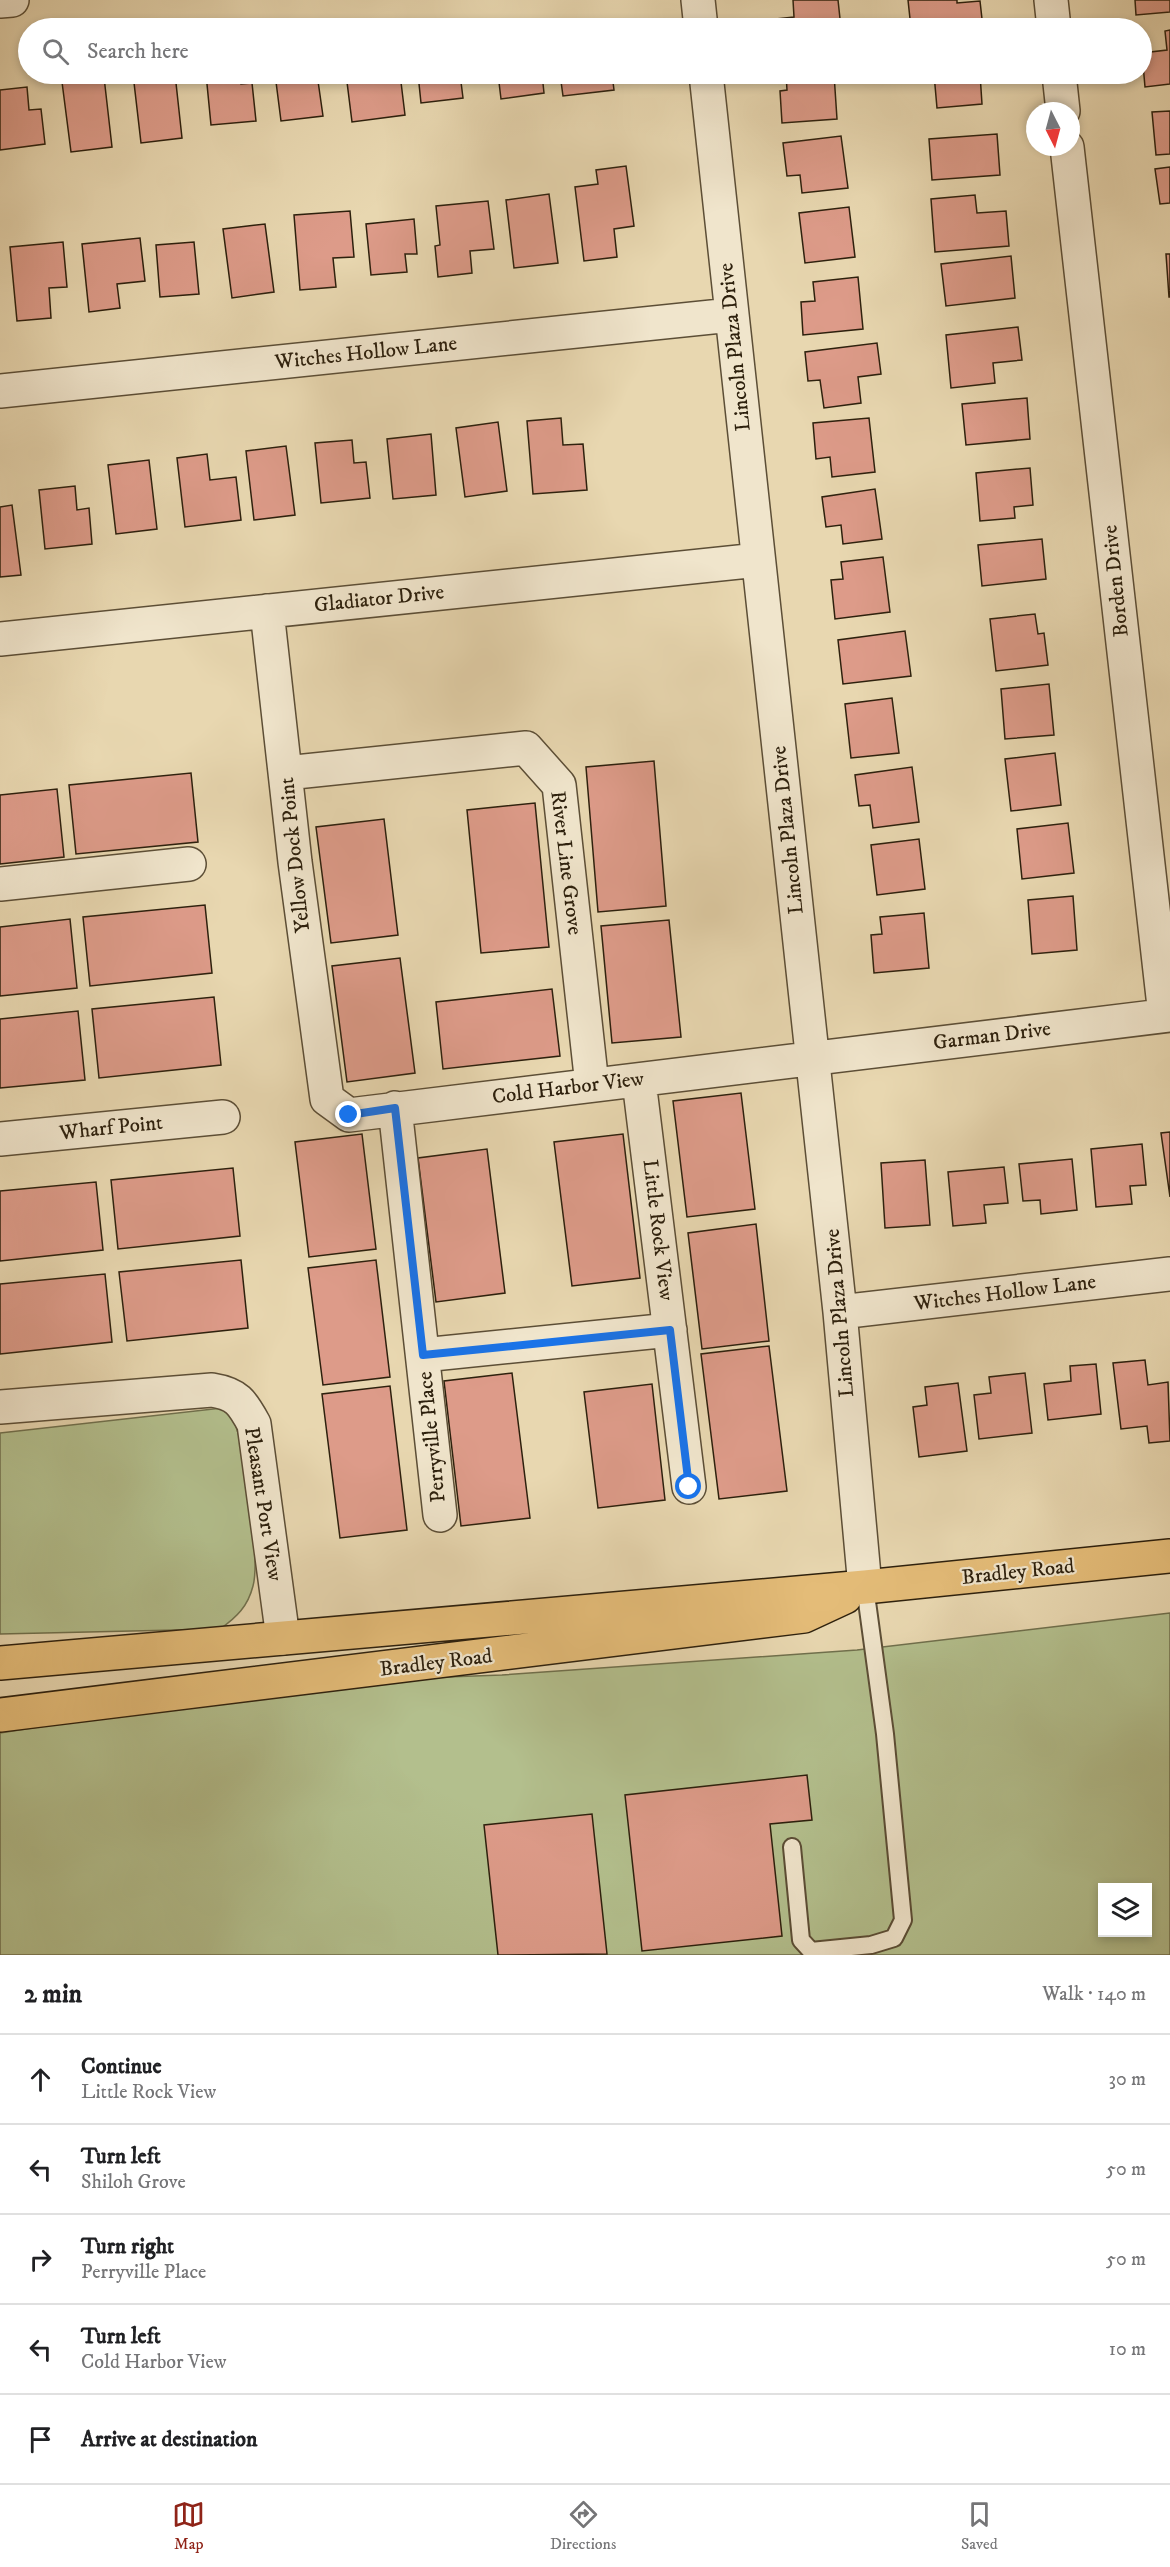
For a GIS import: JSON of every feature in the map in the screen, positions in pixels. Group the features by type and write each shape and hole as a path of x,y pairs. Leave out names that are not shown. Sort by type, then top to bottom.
{"main road":[{"name":"Bradley Road","path":"0,1663 865,1587 1170,1556"},
{"name":"Bradley Road","path":"0,1715 804,1616 865,1587"}],"street":[{"path":"0,1 12,0"},
{"path":"698,0 700,18"},
{"path":"1051,0 1053,18"},
{"name":"Lincoln Plaza Drive","path":"707,84 840,1312 865,1587"},
{"path":"1060,84 1063,102"},
{"name":"Borden Drive","path":"1069,156 1167,1015"},
{"name":"Witches Hollow Lane","path":"0,391 731,315"},
{"name":"Gladiator Drive","path":"0,639 758,560"},
{"name":"Yellow Dock Point","path":"267,611 294,862 327,1099"},
{"name":"River Line Grove","path":"286,774 526,748 559,785 592,1085"},
{"path":"0,884 189,864"},
{"name":"Garman Drive","path":"813,1056 1167,1015"},
{"name":"Cold Harbor View","path":"327,1099 349,1115 639,1080 813,1056"},
{"name":"Little Rock View","path":"639,1080 689,1487"},
{"name":"Perryville Place","path":"395,1108 440,1515"},
{"name":"Wharf Point","path":"0,1139 223,1117"},
{"name":"Witches Hollow Lane","path":"840,1312 1170,1274"},
{"path":"423,1355 670,1330"},
{"name":"Pleasant Port View","path":"0,1407 212,1390 231,1393 244,1406 254,1424 283,1638"}],"lane":[{"path":"792,1847 801,1940 811,1951 871,1945 894,1938 903,1920 885,1734 865,1587"}],"green space":[{"path":"222,1408 233,1420 239,1435 247,1478 255,1553 253,1586 245,1605 237,1615 220,1629 0,1634 0,1433"},
{"path":"1170,1613 1170,1955 0,1955 0,1733 336,1681 502,1675 857,1650"}],"building":[{"path":"793,0 838,0 840,18 785,18 794,17"},
{"path":"908,0 957,0 957,3 980,1 982,18 910,18"},
{"path":"1135,0 1170,0 1170,12 1136,15"},
{"path":"1170,30 1170,84 1145,87 1145,84 1152,84 1152,52 1167,50 1165,31"},
{"path":"62,84 105,84 112,147 71,152"},
{"path":"134,84 176,84 182,138 141,143"},
{"path":"207,84 252,84 256,121 211,125"},
{"path":"276,84 318,84 323,116 281,121"},
{"path":"347,84 401,84 405,115 352,122"},
{"path":"419,84 461,84 463,98 421,103"},
{"path":"499,84 543,84 544,93 501,99"},
{"path":"561,84 613,84 614,90 563,96"},
{"path":"787,84 835,84 837,119 782,123 780,91 787,90"},
{"path":"935,84 981,84 982,104 937,108"},
{"path":"27,87 29,110 41,109 45,144 0,150 0,90"},
{"path":"1170,111 1170,154 1156,155 1152,112"},
{"path":"997,134 1000,175 932,180 929,139"},
{"path":"841,136 848,188 802,193 800,175 787,176 783,143"},
{"path":"626,166 634,226 614,229 617,257 584,261 575,187 598,184 596,170"},
{"path":"1170,167 1170,203 1160,204 1155,169"},
{"path":"549,194 558,263 514,268 506,200"},
{"path":"975,195 977,213 1006,211 1009,246 935,252 931,199"},
{"path":"488,201 494,249 470,251 472,273 438,277 435,246 440,245 436,206"},
{"path":"849,207 855,257 805,263 799,213"},
{"path":"350,211 354,257 333,258 336,287 300,290 294,215"},
{"path":"414,219 417,254 405,254 407,272 371,275 366,224"},
{"path":"265,224 274,292 232,298 223,229"},
{"path":"140,238 145,281 117,284 120,308 89,312 82,244"},
{"path":"63,242 67,287 49,288 51,318 17,321 10,247"},
{"path":"194,242 199,294 160,297 156,245"},
{"path":"1166,254 1170,254 1170,297 1169,297"},
{"path":"1011,256 1015,298 946,306 941,264"},
{"path":"858,277 863,329 803,335 801,302 815,301 813,282"},
{"path":"1018,327 1022,360 993,363 995,383 951,388 946,335"},
{"path":"877,343 881,374 858,377 861,403 824,408 820,380 808,381 805,352"},
{"path":"1027,398 1030,439 966,445 962,404"},
{"path":"561,418 563,445 583,444 587,490 533,494 527,421"},
{"path":"869,418 875,472 832,477 830,457 816,459 813,423"},
{"path":"498,422 507,491 465,497 456,428"},
{"path":"431,434 436,495 393,499 387,439"},
{"path":"352,440 354,463 366,462 370,498 321,503 315,443"},
{"path":"286,446 295,515 254,520 246,451"},
{"path":"207,454 210,480 236,477 241,520 185,527 177,458"},
{"path":"149,460 157,529 116,534 108,465"},
{"path":"1030,468 1033,505 1014,507 1015,518 980,521 976,473"},
{"path":"75,486 77,510 89,508 92,544 45,549 39,490"},
{"path":"875,489 882,539 843,544 841,525 826,527 822,497"},
{"path":"12,505 21,575 0,577 0,507"},
{"path":"1042,539 1046,579 982,586 978,545"},
{"path":"883,557 890,612 835,619 831,580 843,579 841,562"},
{"path":"1035,614 1038,634 1044,633 1048,665 996,671 990,619"},
{"path":"905,631 911,676 843,684 838,640"},
{"path":"1049,684 1054,735 1005,739 1001,689"},
{"path":"892,698 899,753 851,758 845,704"},
{"path":"1055,753 1061,805 1011,811 1005,759"},
{"path":"654,761 666,906 598,912 586,767"},
{"path":"912,767 919,822 873,828 870,805 859,806 855,775"},
{"path":"191,773 198,842 76,854 69,785"},
{"path":"57,789 64,857 0,864 0,795"},
{"path":"535,803 549,947 481,953 467,810"},
{"path":"384,819 398,935 331,943 316,827"},
{"path":"1068,823 1074,873 1022,879 1017,829"},
{"path":"919,839 925,889 877,895 871,845"},
{"path":"1073,896 1077,950 1032,954 1028,900"},
{"path":"205,905 212,973 90,986 83,917"},
{"path":"924,913 929,968 874,973 871,935 882,934 880,917"},
{"path":"70,919 77,988 0,996 0,927"},
{"path":"669,920 681,1037 612,1043 601,926"},
{"path":"400,958 415,1073 347,1082 332,966"},
{"path":"552,989 560,1056 443,1069 436,1002"},
{"path":"214,997 221,1065 99,1078 92,1009"},
{"path":"78,1011 85,1080 0,1088 0,1019"},
{"path":"741,1093 755,1209 687,1217 673,1101"},
{"path":"1170,1132 1170,1197 1161,1133"},
{"path":"362,1134 376,1249 309,1257 295,1142"},
{"path":"623,1134 640,1278 572,1286 554,1142"},
{"path":"1142,1144 1146,1185 1130,1186 1132,1204 1096,1207 1091,1149"},
{"path":"487,1149 505,1293 436,1302 418,1158"},
{"path":"1072,1159 1077,1210 1041,1214 1040,1200 1023,1201 1019,1164"},
{"path":"925,1160 930,1225 885,1228 881,1163"},
{"path":"1004,1167 1008,1203 984,1205 986,1223 953,1226 948,1172"},
{"path":"233,1168 240,1236 118,1249 111,1180"},
{"path":"96,1182 103,1250 0,1261 0,1191"},
{"path":"756,1224 769,1341 702,1349 688,1233"},
{"path":"241,1260 248,1328 127,1341 119,1272"},
{"path":"376,1260 390,1377 323,1385 308,1268"},
{"path":"105,1274 112,1342 0,1354 0,1284"},
{"path":"769,1346 787,1491 719,1499 701,1354"},
{"path":"1145,1360 1148,1385 1168,1382 1170,1441 1149,1443 1147,1426 1121,1429 1113,1363"},
{"path":"1096,1364 1101,1414 1048,1420 1044,1384 1071,1381 1070,1366"},
{"path":"512,1373 530,1518 461,1526 444,1381"},
{"path":"1025,1373 1032,1433 979,1439 974,1395 991,1393 989,1377"},
{"path":"958,1383 967,1451 919,1457 913,1407 927,1405 925,1387"},
{"path":"652,1384 665,1500 598,1508 584,1392"},
{"path":"390,1386 407,1530 340,1538 322,1394"},
{"path":"807,1775 812,1820 770,1824 782,1936 642,1951 625,1795"},
{"path":"592,1814 607,1954 498,1955 484,1825"}],"route":[{"path":"349,1115 395,1108 423,1355 670,1330 689,1487"}]}
